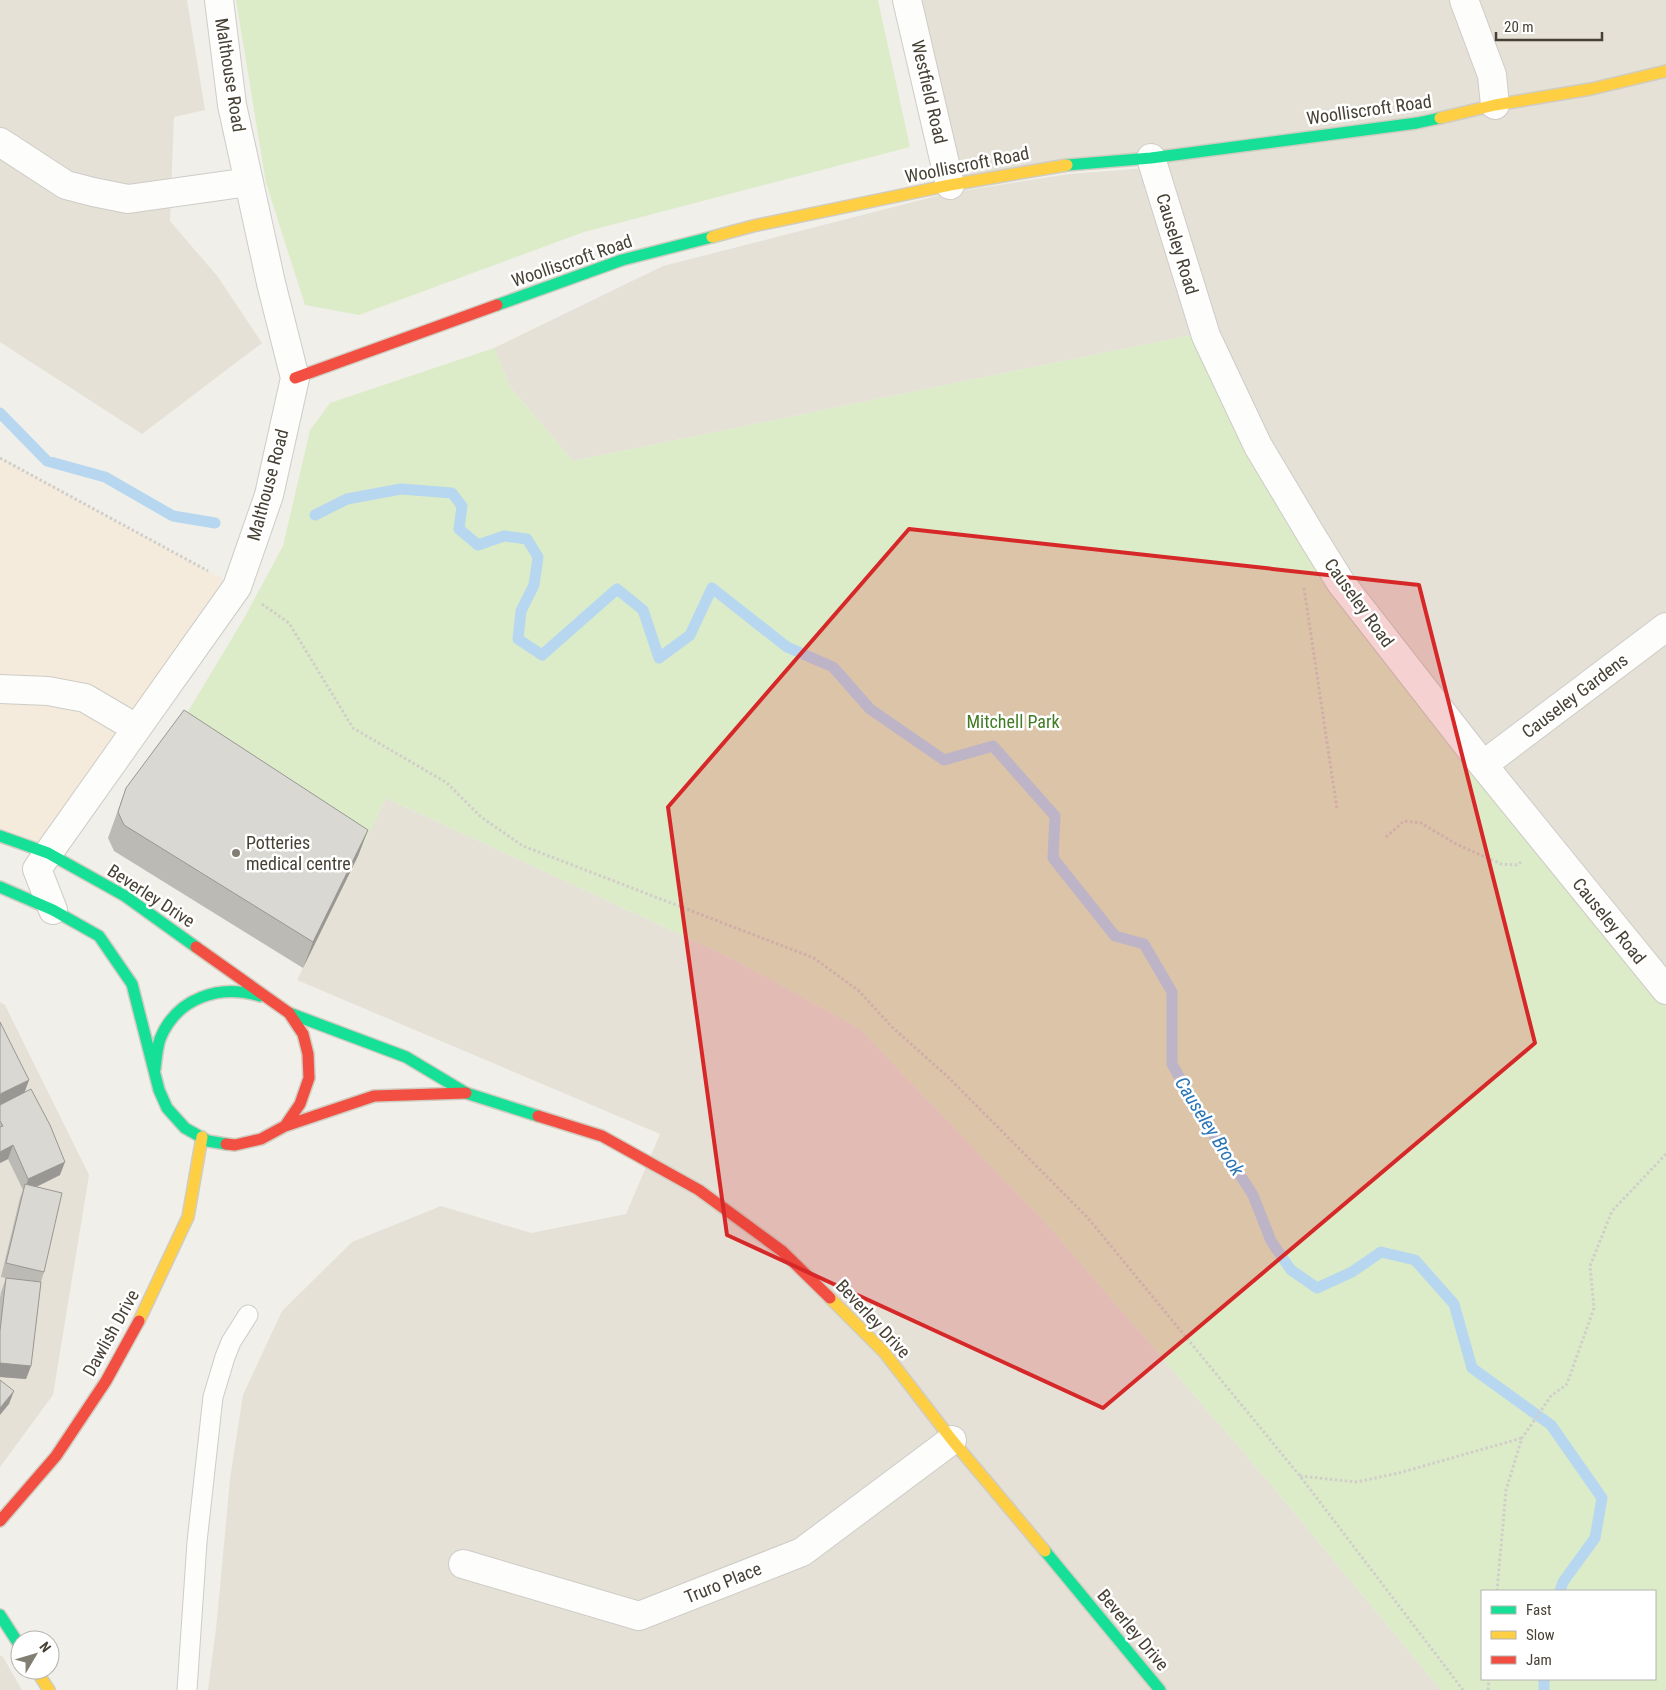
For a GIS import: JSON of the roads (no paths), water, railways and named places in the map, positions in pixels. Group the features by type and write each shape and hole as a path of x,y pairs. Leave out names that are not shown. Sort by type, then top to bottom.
{"street":[{"name":"Malthouse Road","path":"53,910 37,869 237,587 269,496 295,378 232,105 219,0"},
{"name":"Westfield Road","path":"907,0 950,185"},
{"path":"1464,0 1492,75 1496,106"},
{"name":"Woolliscroft Road","path":"295,378 622,260 753,226 950,185 1061,165 1151,158 1417,123 1496,106 1591,89 1666,71"},
{"path":"0,142 66,185 128,199 249,182"},
{"name":"Causeley Road","path":"1151,158 1206,336 1258,446 1313,538 1342,583 1483,765 1666,990"},
{"name":"Causeley Gardens","path":"1483,765 1666,627"},
{"path":"0,689 48,691 85,698 136,728"},
{"name":"Beverley Drive","path":"0,836 48,853 125,896 273,1002"},
{"path":"0,887 53,910 99,936 132,984 155,1075 159,1090 167,1108 185,1128 208,1141 235,1144 261,1139 285,1126 300,1104 309,1078 308,1054 303,1034 290,1013 273,1002 249,991 213,992 196,999 177,1013 162,1034 156,1058 155,1075"},
{"name":"Beverley Drive","path":"290,1013 406,1057 466,1093 602,1136 699,1190 782,1251 884,1352 952,1440 1160,1690"},
{"name":"Beverley Drive","path":"285,1126 374,1096 466,1093"},
{"name":"Dawlish Drive","path":"0,1521 56,1456 106,1381 148,1304 188,1217 202,1137"},
{"name":"Truro Place","path":"463,1564 639,1616 802,1552 952,1440"},
{"path":"0,1615 10,1630"}],"lane":[{"path":"187,1690 197,1542 213,1397 228,1350 248,1315"}],"waterway":[{"name":"Causeley Brook","path":"0,413 47,461 105,477 173,516 215,523"},
{"name":"Causeley Brook","path":"315,515 347,499 401,489 452,493 462,506 459,529 478,545 504,536 527,539 538,557 534,585 521,611 518,639 542,655 617,589 643,610 659,658 690,635 712,588 787,647 833,667 870,709 944,760 993,746 1055,816 1053,858 1115,936 1144,944 1172,992 1172,1064 1202,1117 1253,1195 1271,1241 1291,1270 1317,1288 1352,1272 1381,1252 1415,1260 1454,1304 1472,1368 1551,1425 1602,1498 1595,1538 1563,1582 1560,1590"},
{"name":"Causeley Brook","path":"1544,1680 1544,1690"}],"place":[{"name":"Potteries medical centre","path":"236,853"}],"park label":[{"name":"Mitchell Park","path":"1013,722"}]}
